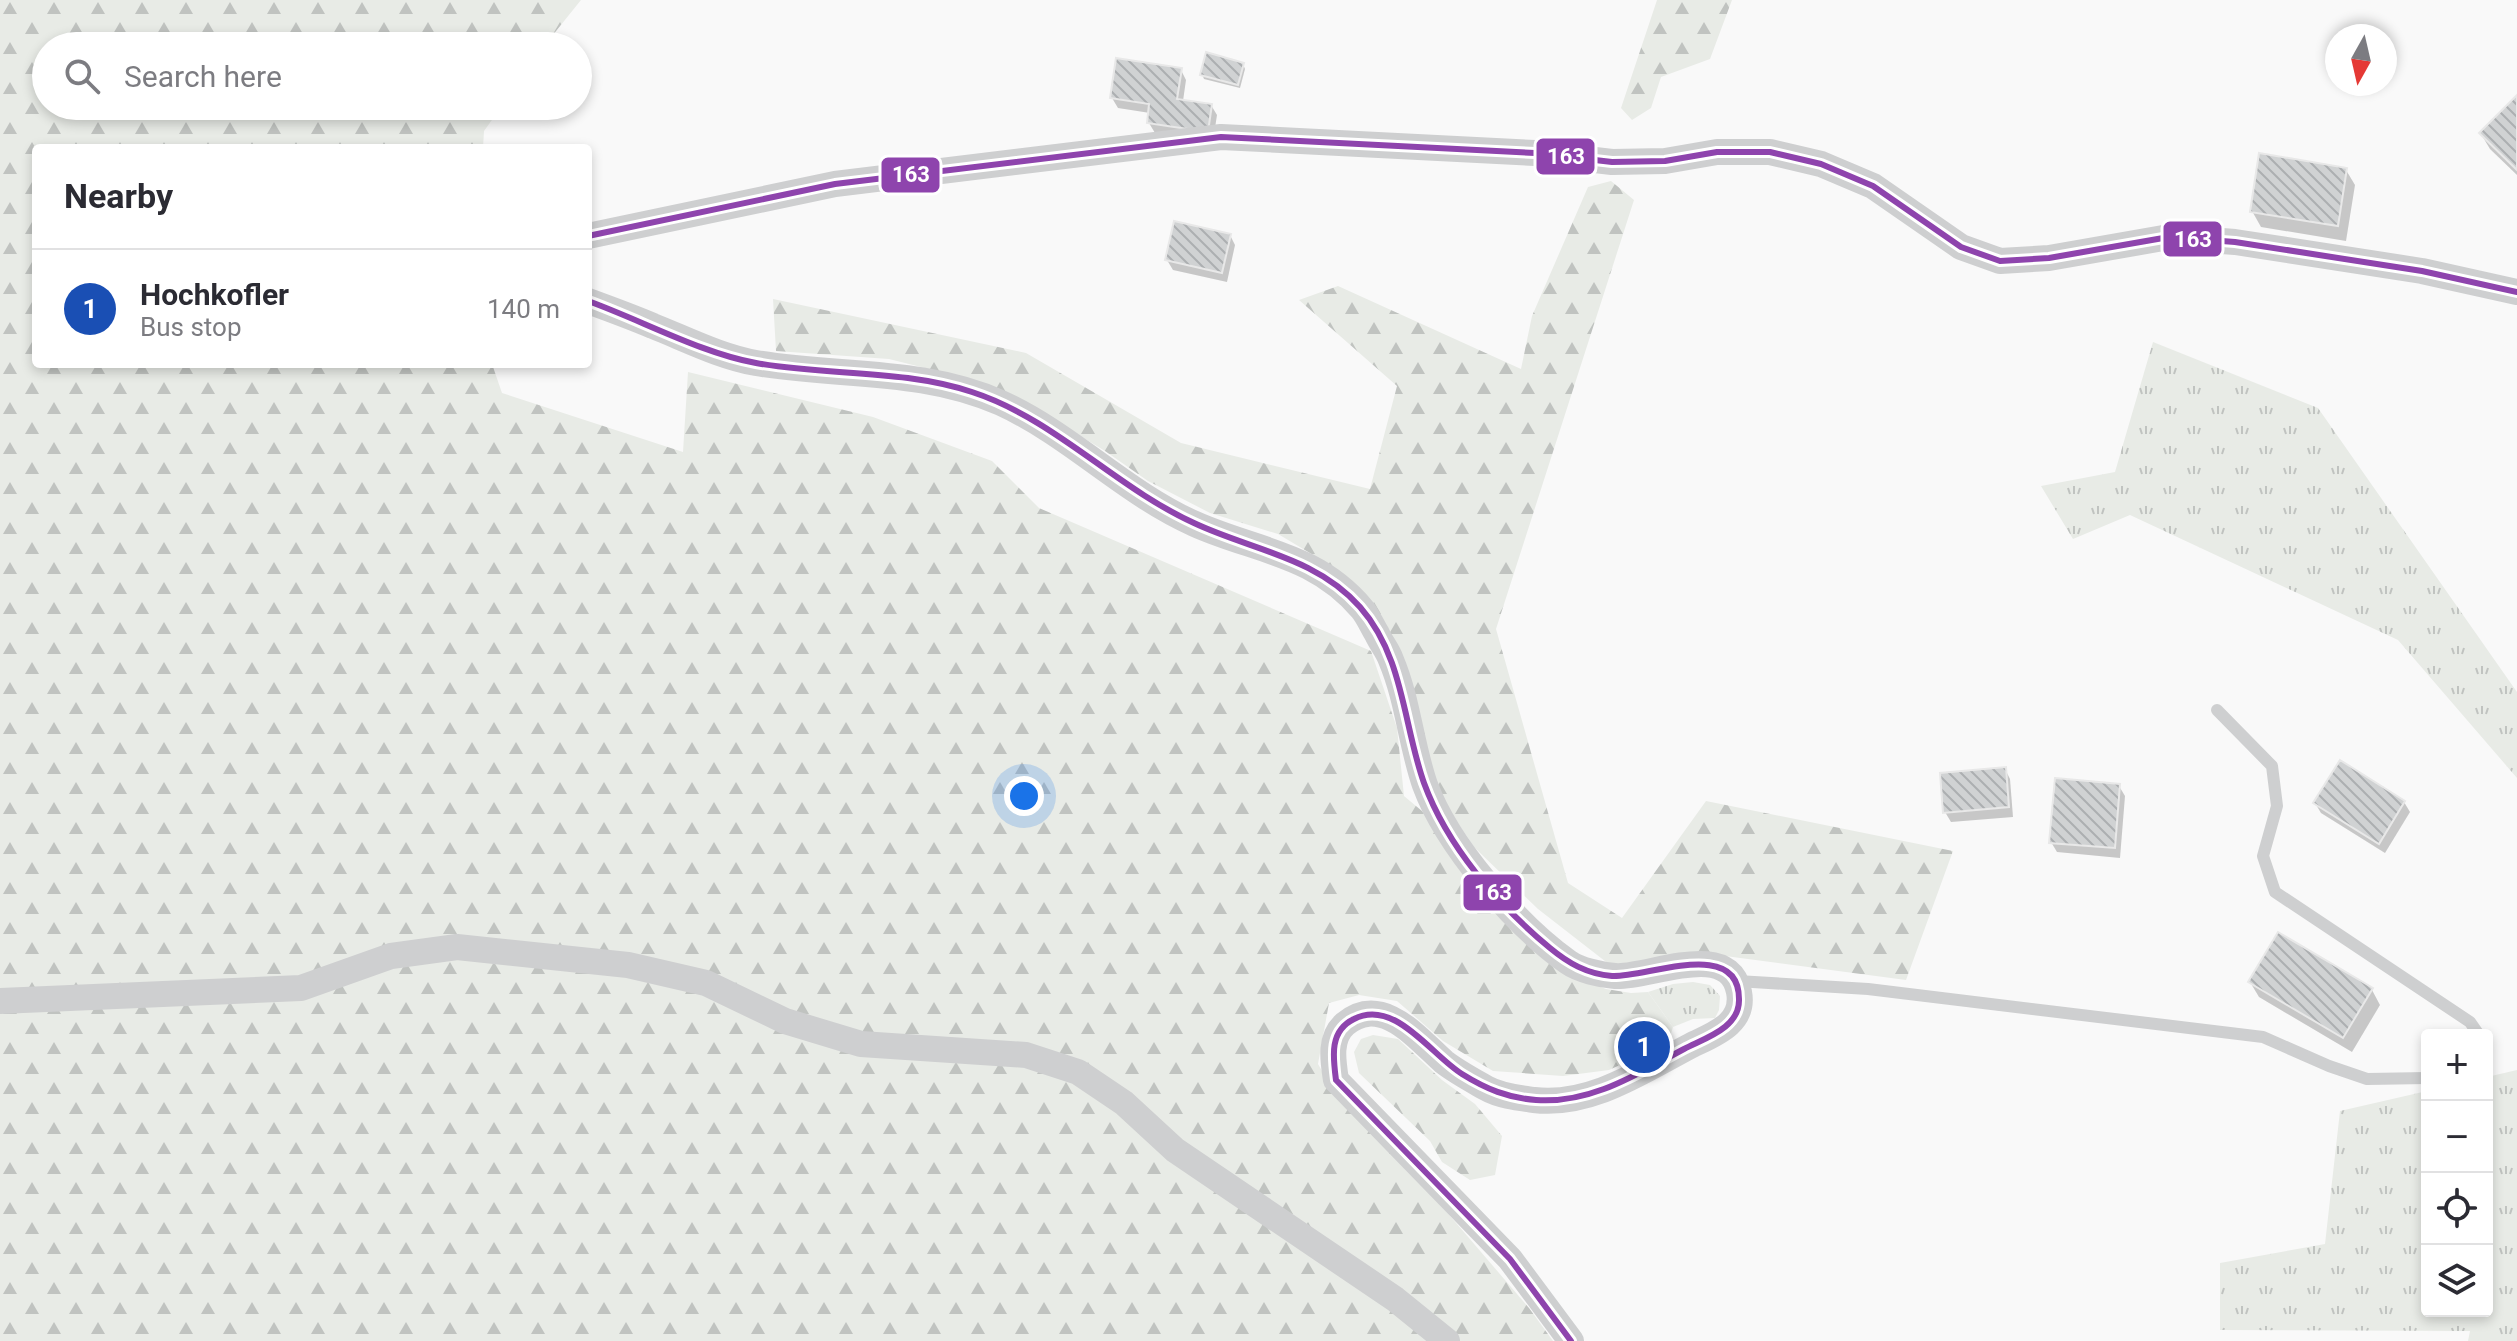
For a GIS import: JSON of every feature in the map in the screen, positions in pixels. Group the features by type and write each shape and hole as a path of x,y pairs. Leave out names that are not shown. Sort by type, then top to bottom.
{"street":[{"path":"592,235 835,184 1221,137 1535,153 1612,162 1665,161 1717,152 1770,152 1821,164 1873,186 1961,247 2000,261 2049,258 2169,237 2235,242 2422,271 2517,292"},
{"path":"592,303 753,363 877,373 938,382 1000,403 1058,436 1148,501 1199,526 1259,545 1317,570 1362,609 1392,661 1426,787 1447,828 1490,889 1527,926 1572,966 1618,977 1685,964 1717,966 1737,981 1741,1001 1737,1017 1721,1031 1615,1085 1576,1098 1539,1101 1494,1093 1449,1066 1404,1023 1378,1014 1355,1016 1337,1031 1332,1057 1336,1080 1510,1259 1571,1341"},
{"path":"0,1001 301,988 391,956 457,947 628,965 706,983 785,1021 861,1044 1026,1055 1078,1072 1113,1095 1175,1150 1395,1299 1447,1341"}],"lane":[{"path":"2217,710 2272,766 2277,806 2263,856 2275,892 2470,1022 2475,1029"},
{"path":"1737,981 1868,989 2263,1037 2367,1079 2421,1078"}],"green space":[{"path":"0,0 581,0 555,32 32,32 32,120 492,120 484,131 483,144 32,144 32,368 493,368 502,393 683,452 688,372 873,417 992,461 1039,508 1371,651 1397,728 1404,796 1422,811 1470,878 1580,979 1606,989 1648,992 1673,1027 1668,1043 1609,1070 1563,1076 1493,1071 1443,1041 1397,1001 1359,995 1329,1003 1318,1064 1339,1101 1421,1182 1529,1308 1553,1341 0,1341"},
{"path":"1657,0 1732,0 1710,59 1661,77 1651,108 1632,120 1621,108"},
{"path":"1611,181 1634,200 1496,629 1568,883 1622,918 1706,801 1953,851 1906,980 1710,954 1610,965 1538,909 1475,848 1444,803 1335,568 1278,534 1210,513 1148,481 1026,403 969,379 889,359 776,351 773,299 1026,353 1181,443 1370,489 1397,386 1299,300 1338,286 1521,369 1532,316 1588,187"},
{"path":"2153,342 2318,408 2517,692 2517,778 2398,640 2130,515 2073,539 2041,486 2115,472"},
{"path":"1693,982 1710,985 1720,996 1719,1010 1715,1018 1693,1019 1673,1027 1648,992"},
{"path":"1373,1035 1398,1039 1442,1080 1475,1104 1502,1136 1495,1175 1470,1180 1442,1162 1430,1141 1359,1073 1354,1052 1361,1039"},
{"path":"2517,1070 2517,1341 2468,1341 2470,1331 2220,1330 2220,1263 2325,1244 2340,1111 2421,1092 2421,1317 2493,1317 2493,1076"}],"building":[{"path":"1206,52 1244,63 1238,85 1200,75"},
{"path":"1116,58 1182,68 1177,99 1212,104 1208,132 1147,123 1149,104 1110,98"},
{"path":"2517,95 2517,170 2479,133"},
{"path":"2259,153 2347,168 2338,226 2250,212"},
{"path":"1174,221 1231,234 1222,273 1165,260"},
{"path":"2340,760 2405,801 2379,844 2313,803"},
{"path":"2006,767 2009,807 1943,813 1940,773"},
{"path":"2055,778 2120,784 2115,848 2049,843"},
{"path":"2278,932 2373,988 2343,1038 2248,982"}],"transit line":[{"name":"163","path":"592,235 835,184 1221,137 1535,153 1612,162 1665,161 1717,152 1770,152 1821,164 1873,186 1961,247 2000,261 2049,258 2169,237 2235,242 2422,271 2517,292"},
{"name":"163","path":"592,303 693,344 756,363 892,376 972,392 1031,419 1165,508 1194,523 1282,556 1324,577 1343,590 1375,626 1394,669 1417,761 1434,806 1460,852 1512,913 1557,953 1594,973 1627,975 1688,965 1708,965 1724,970 1735,980 1738,1009 1734,1018 1720,1031 1613,1085 1556,1100 1516,1097 1489,1088 1462,1074 1412,1032 1384,1016 1369,1015 1354,1019 1340,1030 1334,1045 1336,1080 1510,1259 1571,1341"}],"place":[{"name":"Hochkofler","path":"1644,1047"}]}
